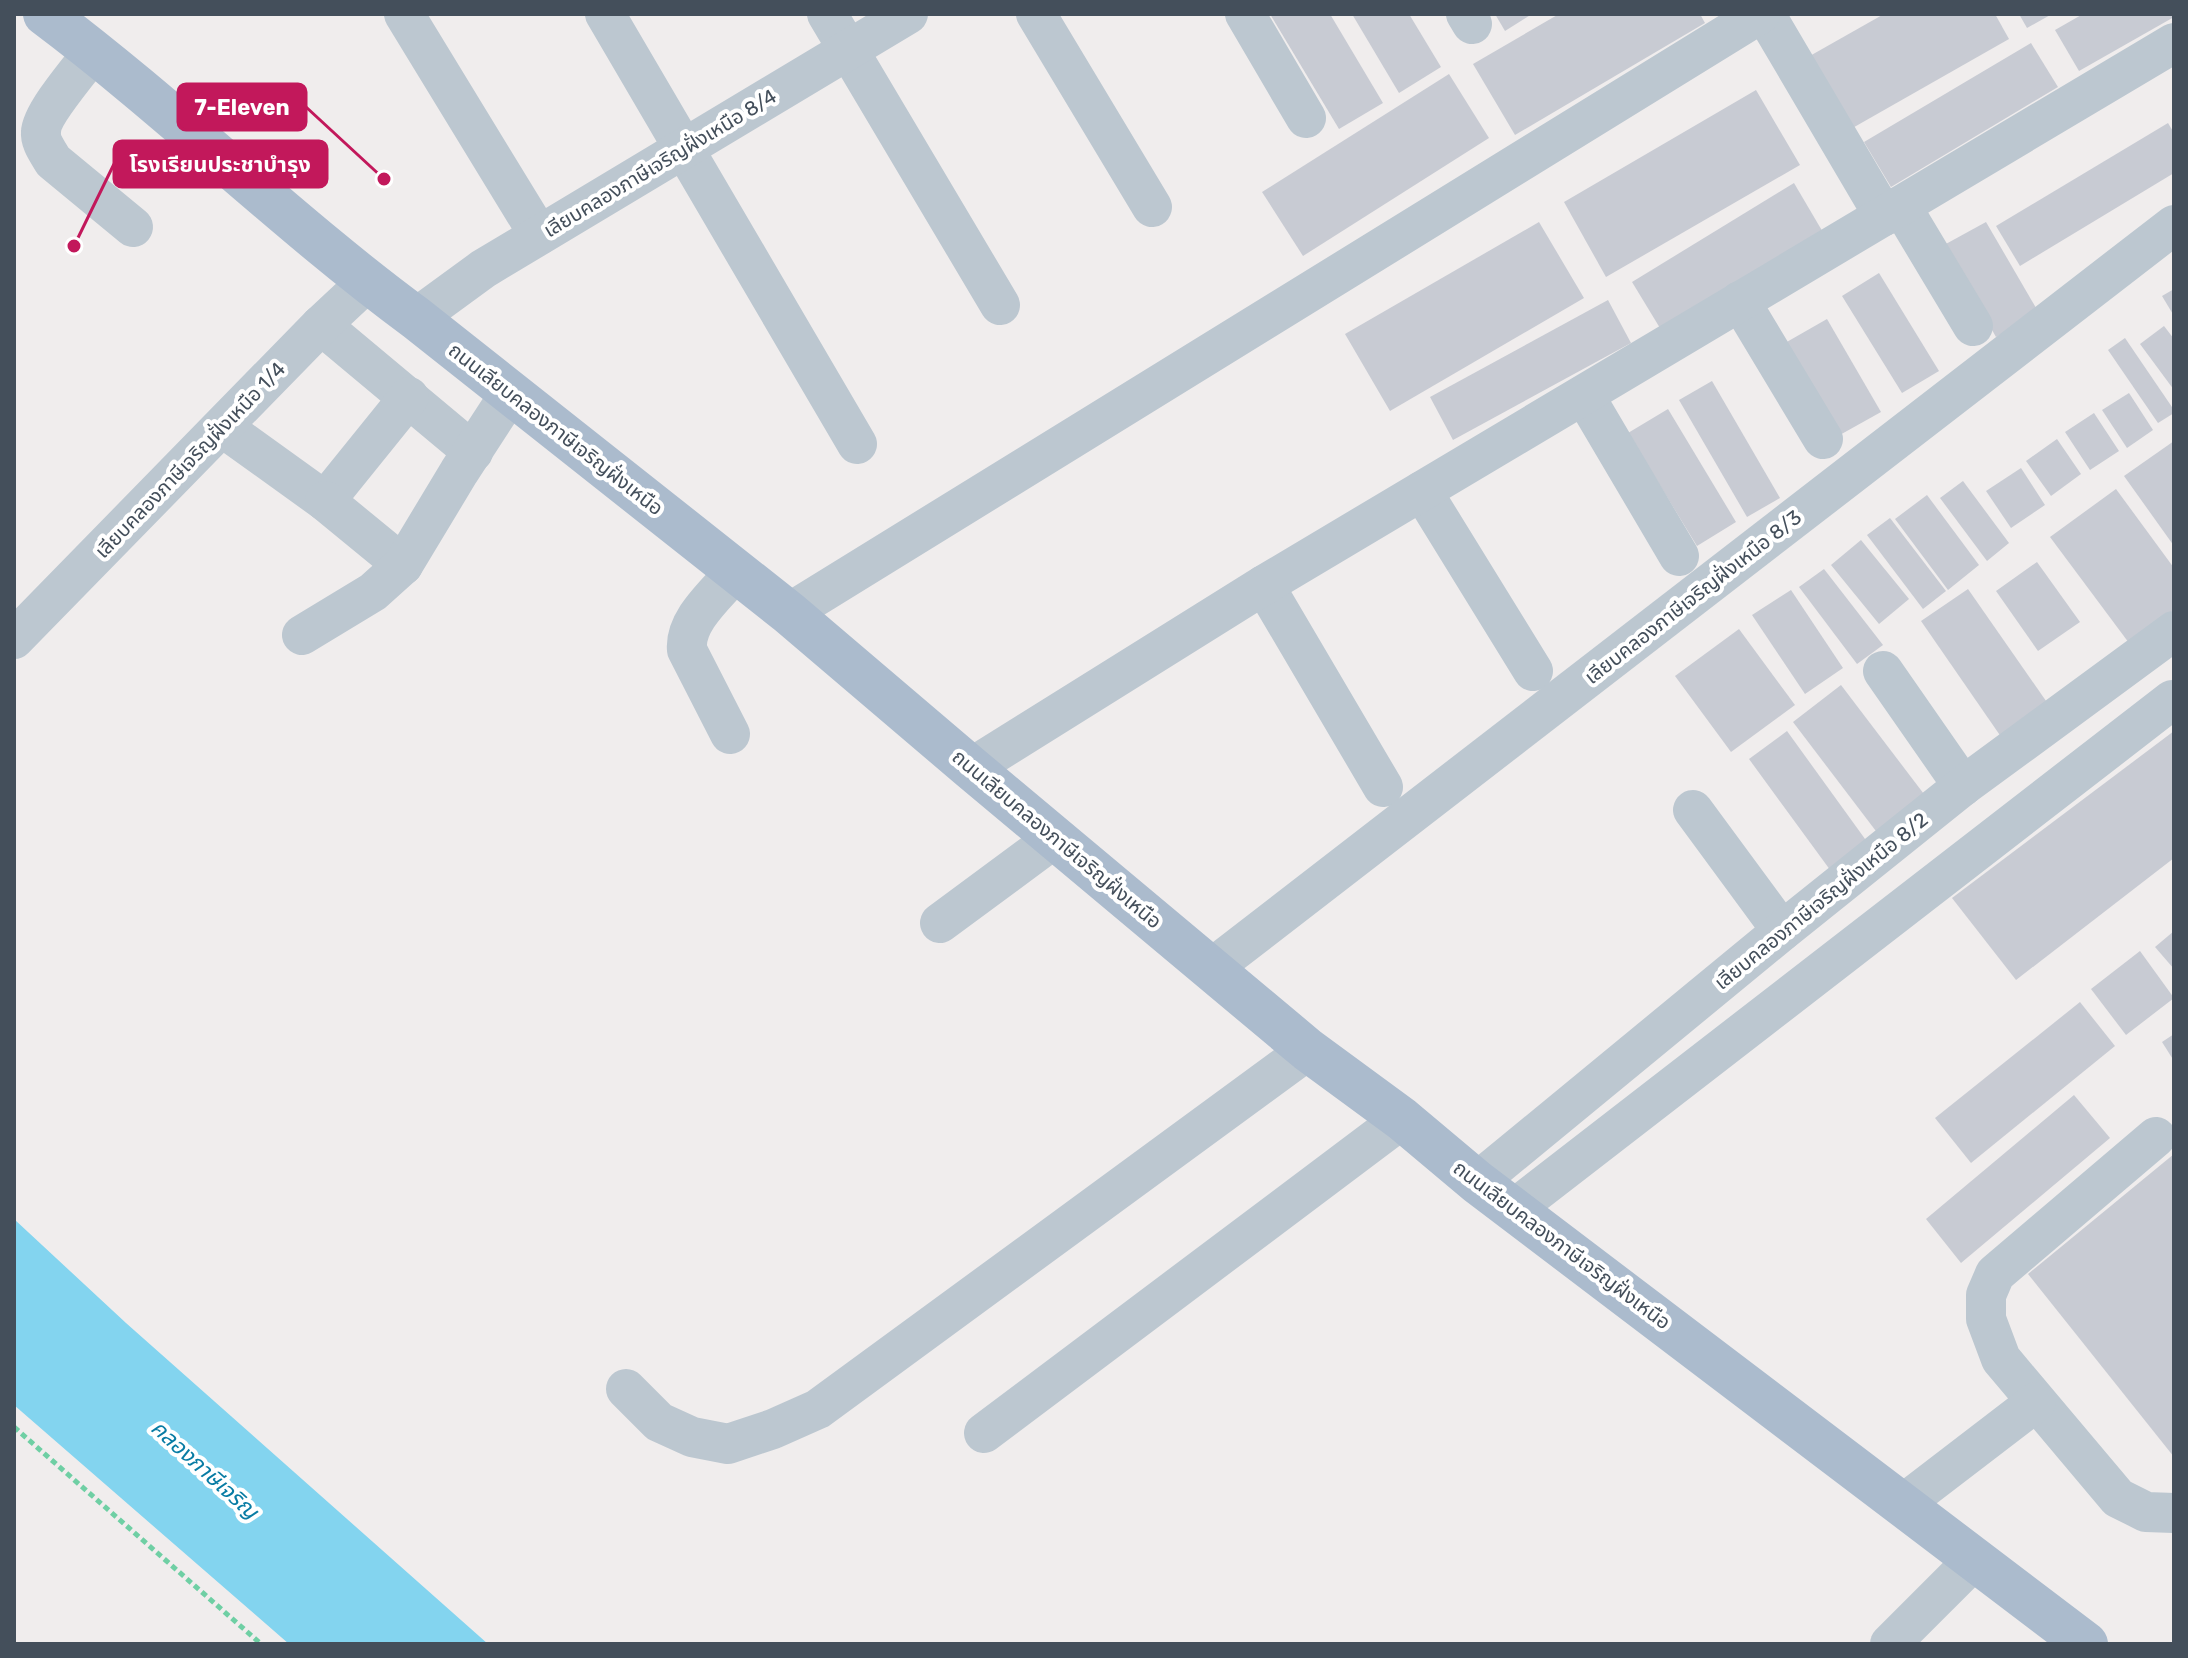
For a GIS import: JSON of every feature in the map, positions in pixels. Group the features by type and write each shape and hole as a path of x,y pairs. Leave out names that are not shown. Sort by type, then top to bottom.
{"main road":[{"name":"ถนนเลียบคลองภาษีเจริญฝั่งเหนือ","path":"45,14 94,51 367,282 789,613 1308,1050 2086,1644"}],"street":[{"path":"404,14 539,235"},
{"path":"605,14 857,444"},
{"path":"827,14 1000,305"},
{"name":"เลียบคลองภาษีเจริญฝั่งเหนือ 8/4","path":"416,318 483,269 908,14"},
{"path":"1036,14 1152,207"},
{"path":"1245,14 1306,118"},
{"path":"789,613 1762,14 1892,211 1973,326"},
{"path":"971,768 1264,585 2174,43"},
{"path":"94,51 43,120 40,134 53,161 133,227"},
{"name":"เลียบคลองภาษีเจริญฝั่งเหนือ 8/3","path":"1212,968 2174,225"},
{"name":"เลียบคลองภาษีเจริญฝั่งเหนือ 1/4","path":"14,639 321,325 367,282"},
{"path":"1740,301 1823,439"},
{"path":"321,325 473,452"},
{"path":"302,635 373,592 403,565 511,392"},
{"path":"1584,395 1679,556"},
{"path":"325,501 409,397"},
{"path":"222,427 325,501 403,565"},
{"path":"1422,491 1533,671"},
{"path":"730,734 687,650 686,640 692,623 736,571"},
{"path":"1264,585 1383,787"},
{"name":"เลียบคลองภาษีเจริญฝั่งเหนือ 8/2","path":"1477,1182 1963,786 2174,631"},
{"path":"1883,671 1963,786"},
{"path":"1514,1209 2172,700"},
{"path":"1693,810 1782,931"},
{"path":"940,923 1055,838"},
{"path":"626,1389 659,1422 692,1437 728,1444 818,1409 1308,1050"},
{"path":"984,1433 1402,1119"},
{"path":"2156,1137 1995,1274 1986,1295 1986,1319 2001,1359 2118,1498 2146,1512 2174,1513"},
{"path":"1903,1504 2036,1402"},
{"path":"1890,1644 1975,1559"}],"path":[{"path":"14,1427 261,1644"}],"water":[{"name":"คลองภาษีเจริญ","path":"14,1219 126,1323 488,1644 289,1644 14,1405"}],"building":[{"path":"1270,14 1330,14 1383,103 1339,129"},
{"path":"1352,14 1409,14 1441,67 1399,93"},
{"path":"1495,14 1532,14 1505,31"},
{"path":"1559,14 1700,14 1705,23 1515,135 1473,64"},
{"path":"1884,14 1995,14 2009,39 1849,130 1808,57"},
{"path":"2019,14 2052,14 2027,28"},
{"path":"2083,14 2174,14 2174,17 2079,71 2055,30"},
{"path":"2031,43 2058,87 1891,187 1864,142"},
{"path":"1449,74 1489,138 1303,256 1262,192"},
{"path":"1756,90 1800,165 1606,277 1564,202"},
{"path":"2168,123 2174,133 2174,173 2020,266 1996,226"},
{"path":"1794,183 1824,234 1663,333 1632,282"},
{"path":"1539,222 1584,298 1390,411 1345,334"},
{"path":"1986,222 2039,313 1996,337 1944,245"},
{"path":"1879,273 1939,371 1902,393 1842,296"},
{"path":"2174,289 2174,316 2162,296"},
{"path":"1608,300 1631,343 1453,440 1430,397"},
{"path":"1827,319 1881,412 1838,436 1785,343"},
{"path":"2164,326 2174,339 2174,390 2140,344"},
{"path":"2125,338 2174,410 2158,423 2108,350"},
{"path":"1712,381 1780,498 1747,517 1679,400"},
{"path":"2129,393 2153,430 2127,448 2102,410"},
{"path":"1668,409 1736,522 1697,546 1628,433"},
{"path":"2094,413 2119,451 2090,470 2065,432"},
{"path":"2057,439 2081,474 2051,496 2026,461"},
{"path":"2174,441 2174,546 2124,476"},
{"path":"2021,468 2045,505 2011,528 1986,491"},
{"path":"1963,481 2009,543 1987,561 1940,498"},
{"path":"2116,489 2174,568 2174,610 2129,643 2050,537"},
{"path":"1927,495 1979,565 1948,590 1895,519"},
{"path":"1890,518 1946,591 1923,609 1867,535"},
{"path":"1861,540 1909,599 1879,624 1831,565"},
{"path":"2037,562 2080,622 2038,651 1996,591"},
{"path":"1824,569 1883,645 1857,664 1799,587"},
{"path":"1968,589 2053,711 2006,744 1921,621"},
{"path":"1791,590 1843,668 1805,694 1752,615"},
{"path":"1739,629 1795,705 1731,752 1675,676"},
{"path":"1841,685 1930,802 1882,839 1793,722"},
{"path":"1787,731 1873,850 1836,878 1749,759"},
{"path":"2174,731 2174,858 2016,980 1952,898"},
{"path":"2174,931 2174,969 2155,947"},
{"path":"2140,951 2174,998 2126,1035 2091,989"},
{"path":"2080,1002 2115,1046 1971,1163 1935,1118"},
{"path":"2174,1034 2174,1061 2162,1042"},
{"path":"2074,1095 2110,1138 1961,1263 1926,1219"},
{"path":"2174,1154 2174,1457 2028,1274"}],"place":[{"name":"7-Eleven","path":"384,179"},
{"name":"โรงเรียนประชาบำรุง","path":"74,246"}]}
